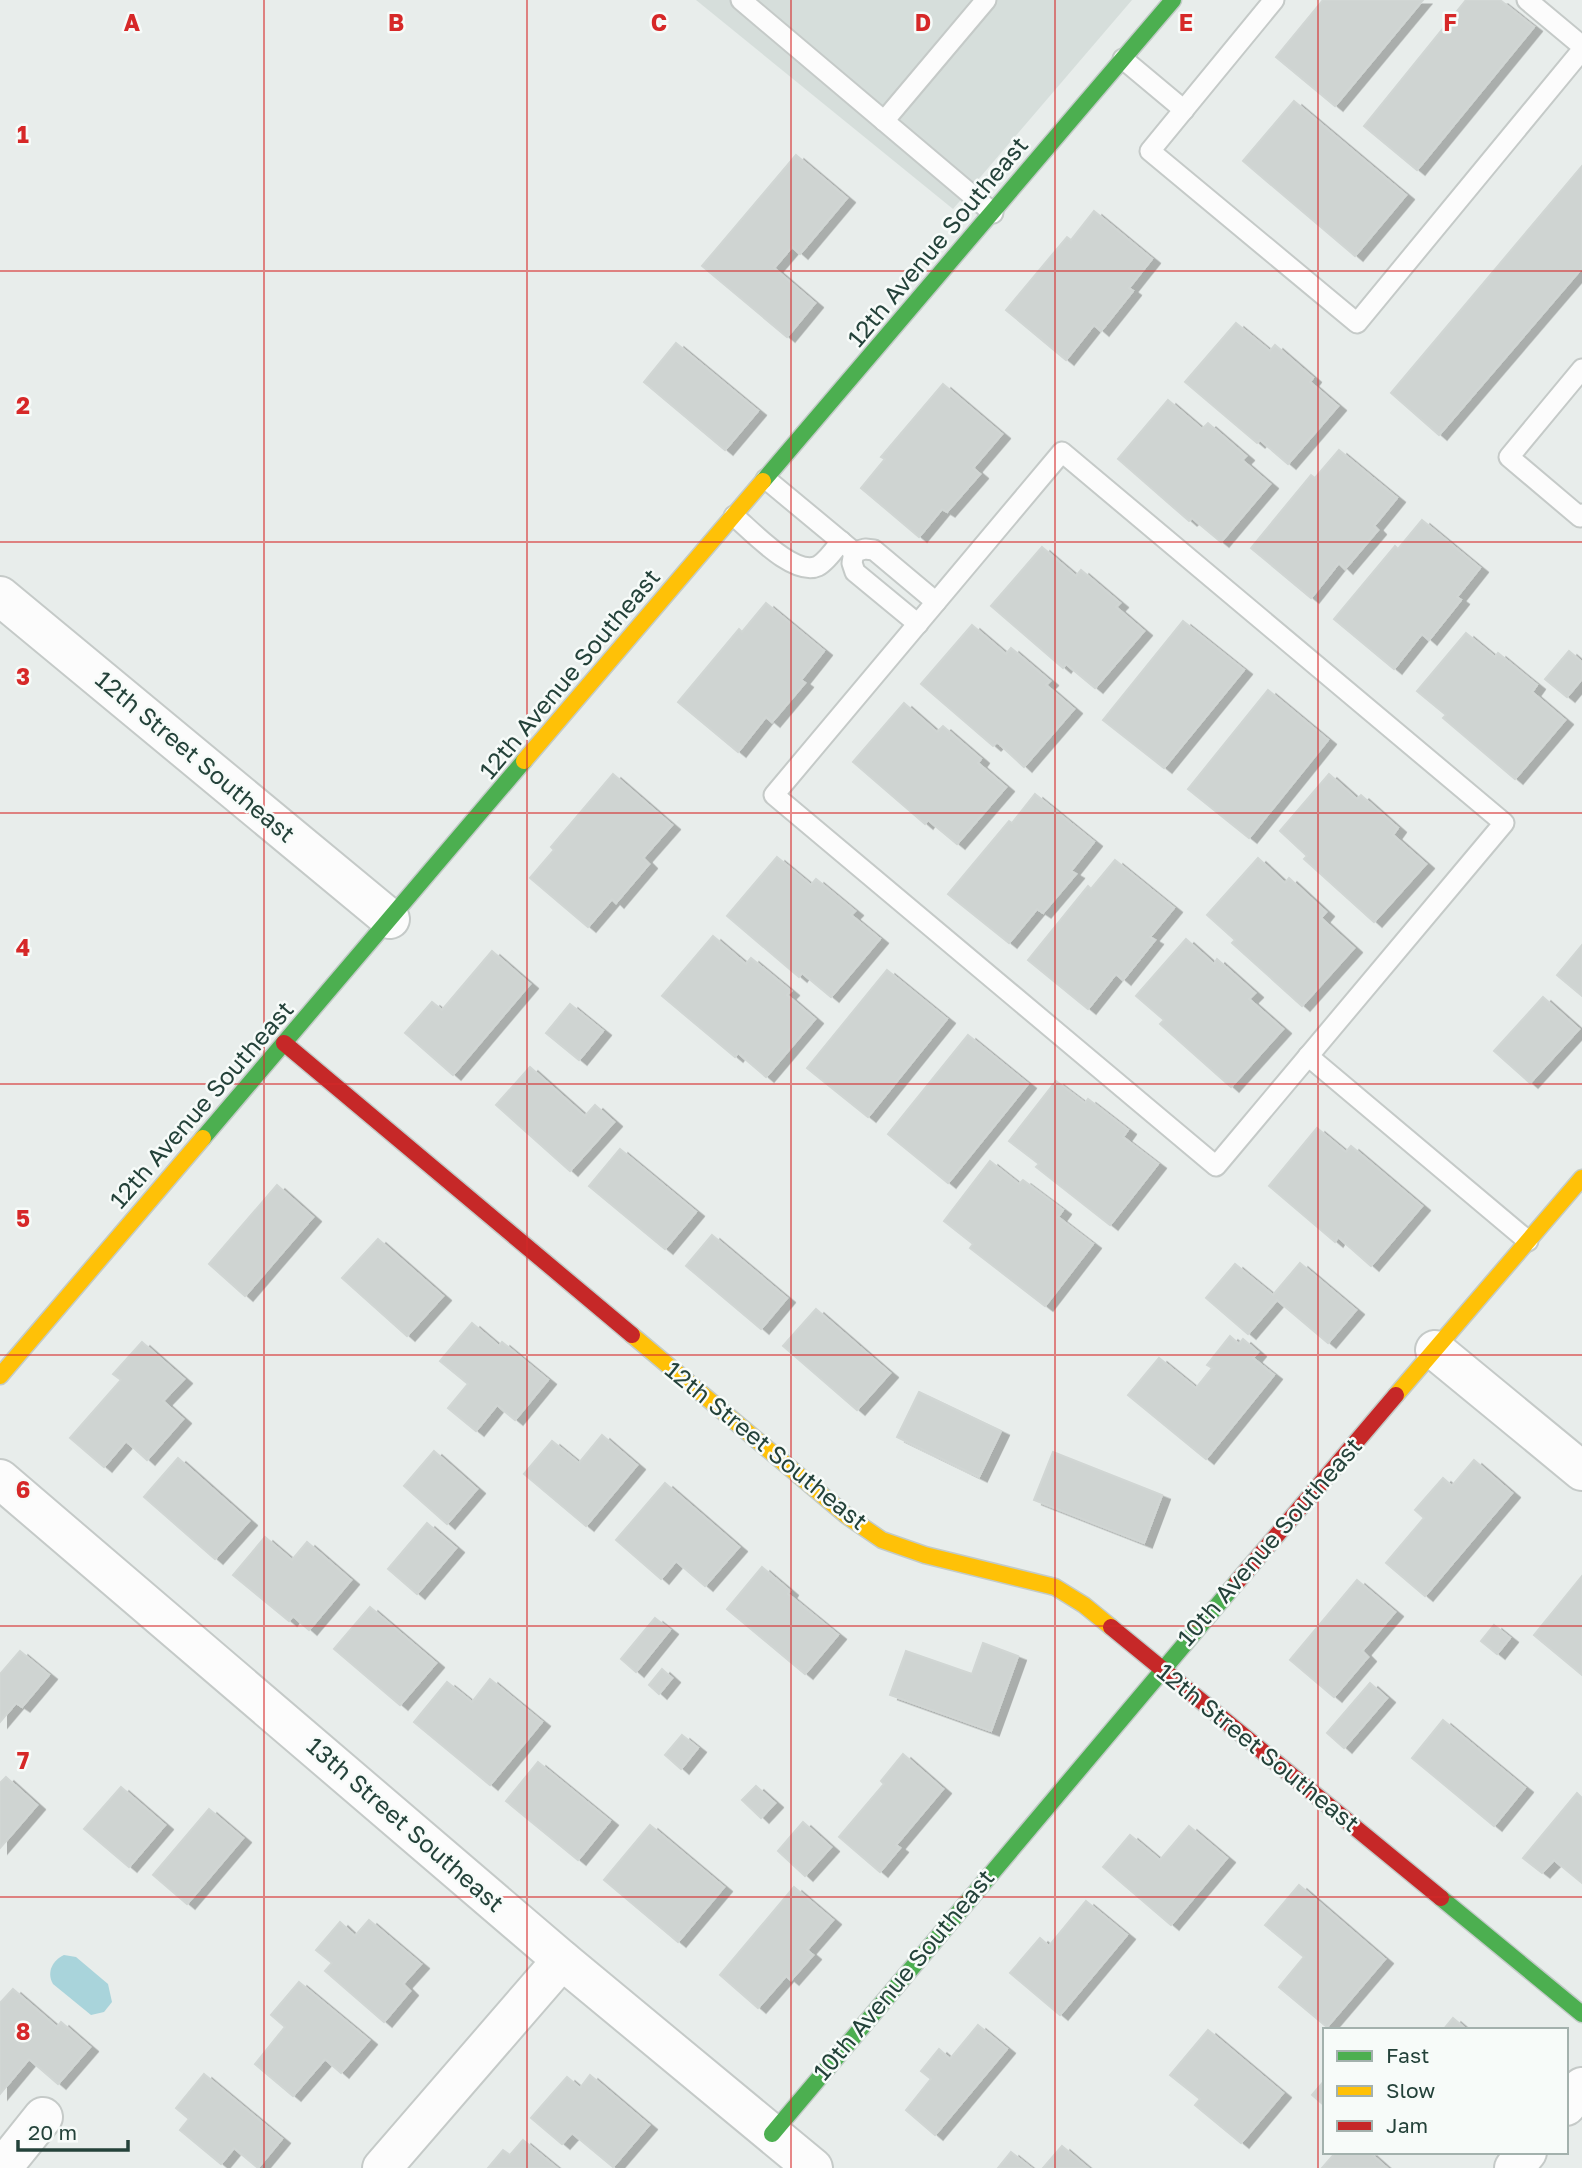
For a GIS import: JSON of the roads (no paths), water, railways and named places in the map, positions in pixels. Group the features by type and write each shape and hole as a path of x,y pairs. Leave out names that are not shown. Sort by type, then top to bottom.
{"street":[{"name":"12th Avenue Southeast","path":"0,1376 1173,0"},
{"name":"12th Street Southeast","path":"0,596 390,919"},
{"name":"12th Street Southeast","path":"284,1043 848,1516 882,1540 925,1555 1055,1587 1084,1605 1582,2014"},
{"name":"10th Avenue Southeast","path":"772,2134 1162,1669 1582,1178"},
{"path":"1434,1350 1582,1471"},
{"name":"13th Street Southeast","path":"0,1479 562,1960 813,2168"},
{"path":"382,2168 562,1960"},
{"path":"1568,2104 1582,2087"},
{"path":"2,2168 43,2118"},
{"path":"1514,2168 1525,2154"}],"lane":[{"path":"741,0 993,213"},
{"path":"884,121 986,0"},
{"path":"1274,0 1150,151 1357,323 1582,48 1527,0"},
{"path":"1123,59 1184,110"},
{"path":"1582,369 1508,457 1580,517 1582,514"},
{"path":"1062,452 1504,823 1216,1166 774,795 936,603 1062,452"},
{"path":"766,479 847,546 874,550 936,603"},
{"path":"734,516 796,566 804,568 821,564 847,546"},
{"path":"847,546 855,572 918,624"},
{"path":"1308,1056 1528,1241"}],"water":[{"path":"64,1955 76,1957 108,1984 112,2002 104,2012 91,2015 53,1984 50,1975 52,1967"}]}
